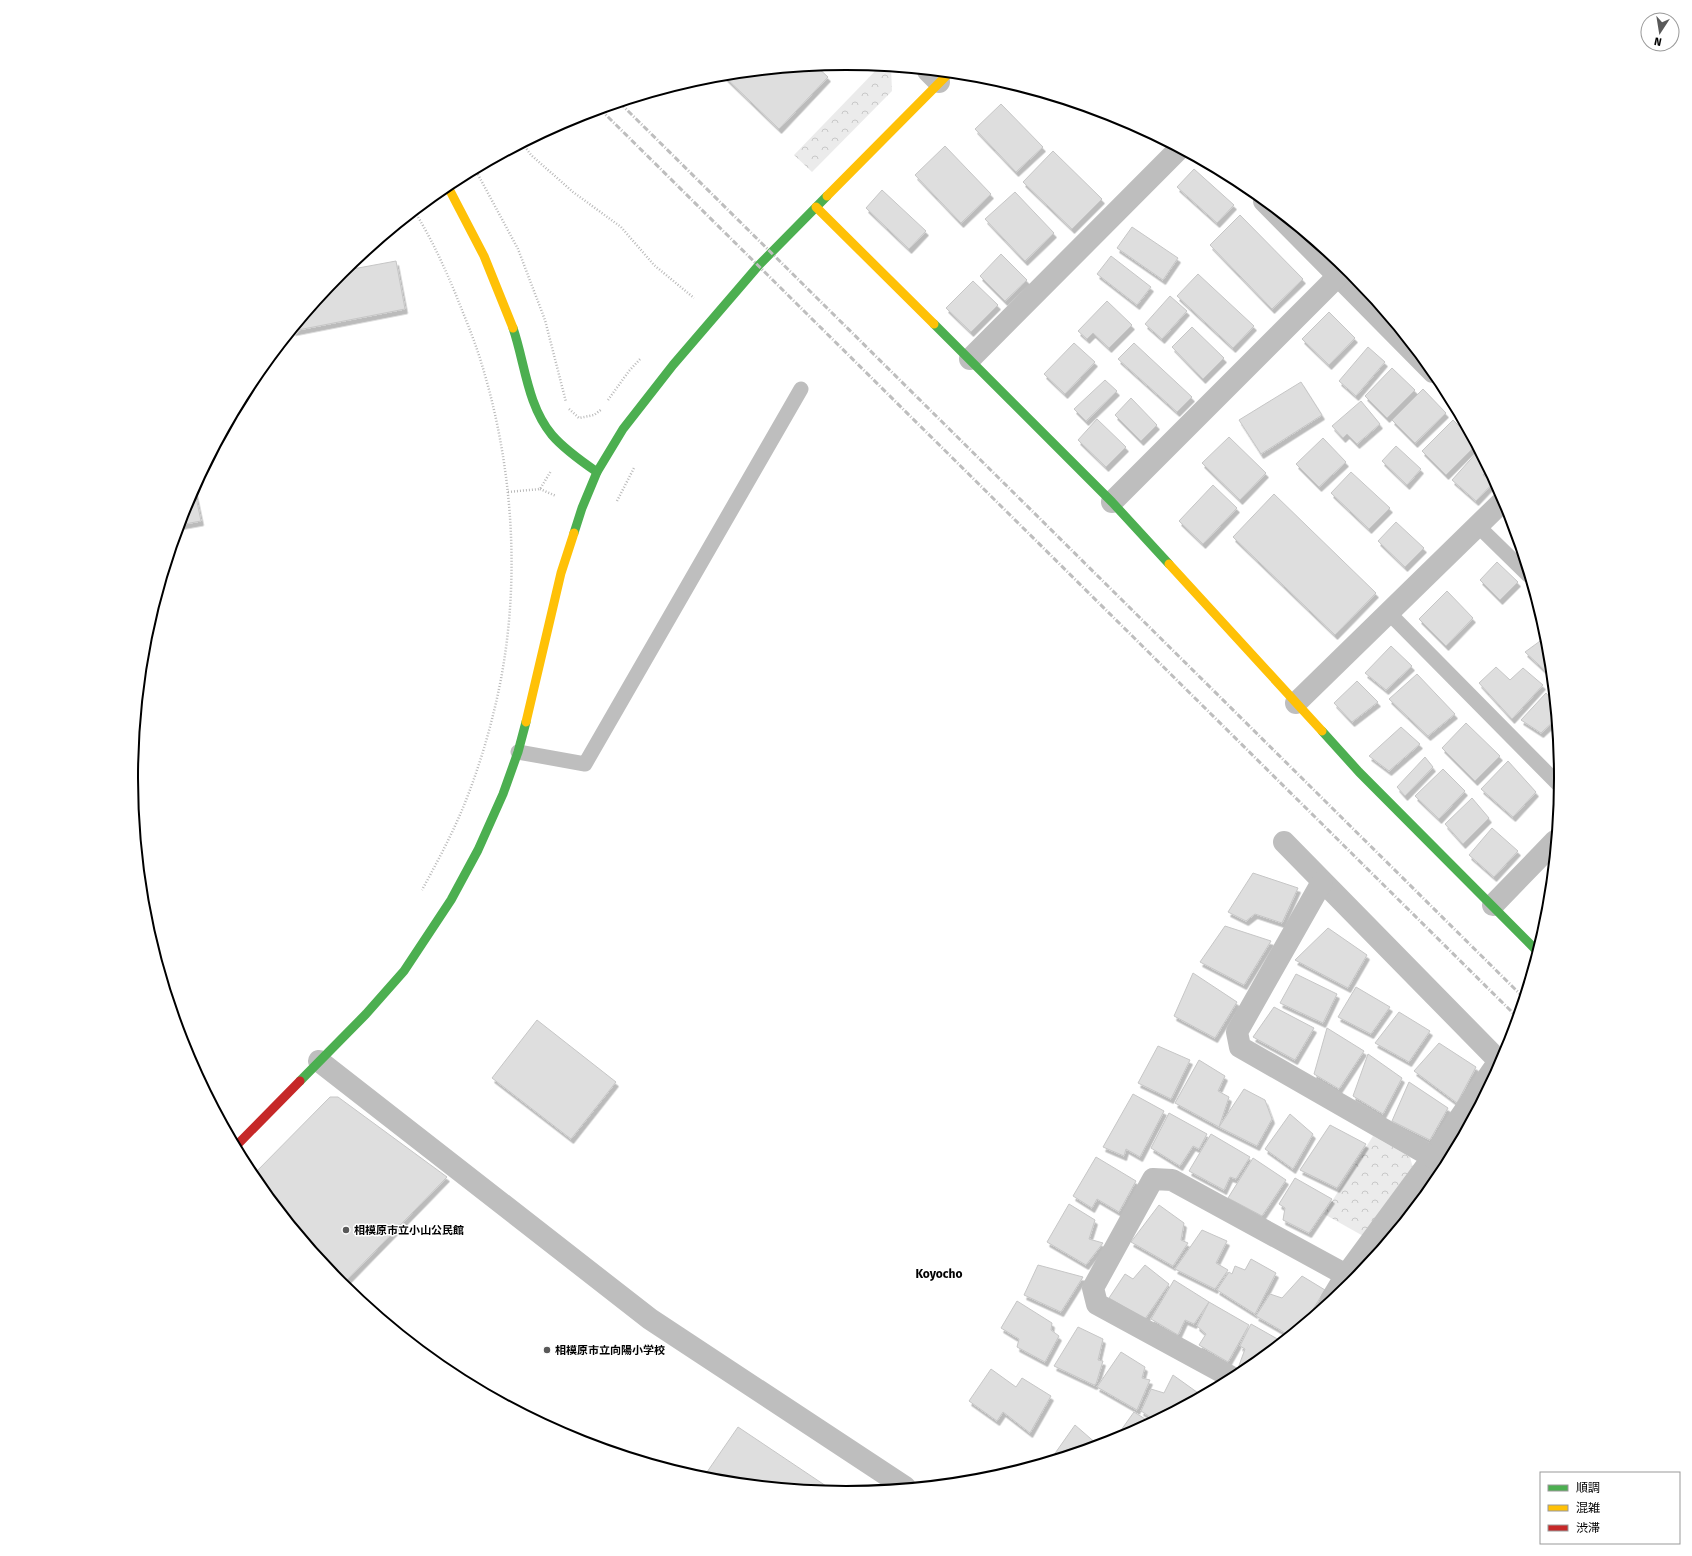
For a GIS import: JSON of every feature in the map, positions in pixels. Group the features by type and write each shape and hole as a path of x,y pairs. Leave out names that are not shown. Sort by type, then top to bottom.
{"street":[{"path":"239,1142 366,1014 404,971 451,900 478,850 503,794 518,752 561,573 582,508 596,472 623,429 673,365 759,265 816,207 938,76"},
{"path":"970,359 1176,152"},
{"path":"450,191 472,230 491,270 514,331 531,397 547,429 596,472"},
{"path":"816,207 1112,502 1359,772 1533,947"},
{"path":"1112,502 1341,272"},
{"path":"1296,703 1499,505"},
{"path":"1284,842 1496,1058"},
{"path":"1492,905 1550,846"},
{"path":"1322,882 1237,1032 1240,1047 1432,1157"},
{"path":"319,1061 650,1319 899,1483"},
{"path":"1339,1286 1486,1079"},
{"path":"1227,1375 1097,1304 1092,1288 1153,1179 1172,1180 1346,1275"}],"lane":[{"path":"518,752 585,764 801,389"},
{"path":"1478,526 1522,569"},
{"path":"1389,613 1554,780"}],"path":[{"path":"525,147 530,155 573,192 621,227 654,265 696,299"},
{"path":"478,174 518,249 544,320 567,407 579,418 594,415 603,408"},
{"path":"417,215 449,279 482,365 494,412 508,492 510,523 510,589 503,666 493,715 460,816 421,892"},
{"path":"606,402 629,371 644,354"},
{"path":"614,506 637,462"},
{"path":"540,489 552,469"},
{"path":"508,492 540,489 556,496"}],"green space":[{"path":"875,71 891,72 892,91 812,172 794,155"},
{"path":"1373,1136 1410,1157 1413,1168 1365,1237 1324,1214"}],"building":[{"path":"822,71 828,77 779,129 729,80 754,76"},
{"path":"1001,104 1043,147 1016,172 975,129"},
{"path":"945,146 991,194 961,223 915,175"},
{"path":"1053,151 1102,199 1072,229 1023,182"},
{"path":"1194,169 1234,205 1217,223 1177,187"},
{"path":"882,190 926,231 909,249 866,208"},
{"path":"1015,192 1054,233 1025,261 985,219"},
{"path":"1240,215 1303,279 1272,309 1210,245"},
{"path":"1132,227 1178,258 1163,280 1117,248"},
{"path":"1001,254 1027,280 1005,301 980,276"},
{"path":"1111,256 1151,287 1137,305 1097,274"},
{"path":"396,261 405,309 298,330 345,277 354,269"},
{"path":"1198,274 1254,326 1233,348 1177,296"},
{"path":"973,281 998,305 971,332 946,308"},
{"path":"1170,296 1187,311 1162,339 1145,324"},
{"path":"1107,301 1132,325 1109,348 1093,333 1087,339 1078,331"},
{"path":"1329,312 1355,338 1329,365 1302,339"},
{"path":"1192,327 1224,358 1203,379 1172,347"},
{"path":"1074,343 1095,362 1065,394 1044,374"},
{"path":"1134,343 1192,397 1177,412 1118,359"},
{"path":"1368,347 1385,362 1356,396 1339,381"},
{"path":"1392,368 1415,390 1387,418 1365,396"},
{"path":"1105,380 1117,391 1086,421 1074,409"},
{"path":"1301,382 1322,415 1261,454 1239,420"},
{"path":"1423,389 1446,413 1415,443 1392,420"},
{"path":"1131,398 1157,425 1141,441 1115,415"},
{"path":"1361,401 1380,424 1357,444 1347,434 1343,438 1332,426"},
{"path":"1097,419 1126,447 1106,467 1078,440"},
{"path":"1453,420 1461,428 1472,449 1446,475 1422,451"},
{"path":"1229,437 1266,473 1240,500 1202,463"},
{"path":"1323,438 1346,462 1319,487 1296,464"},
{"path":"1396,446 1421,469 1407,485 1382,461"},
{"path":"1475,454 1485,473 1483,475 1487,478 1490,486 1476,501 1452,480"},
{"path":"1351,472 1390,508 1369,529 1331,493"},
{"path":"1213,485 1237,508 1203,544 1179,521"},
{"path":"1274,494 1376,593 1335,635 1233,537"},
{"path":"196,498 201,521 186,524"},
{"path":"1396,522 1424,548 1405,567 1378,541"},
{"path":"1497,562 1518,582 1500,600 1480,580"},
{"path":"1447,591 1473,618 1446,646 1419,619"},
{"path":"1540,641 1545,671 1525,652"},
{"path":"1391,646 1412,666 1386,690 1365,673"},
{"path":"1496,667 1510,680 1523,668 1543,685 1512,719 1479,683"},
{"path":"1417,674 1455,714 1428,736 1389,699"},
{"path":"1357,681 1378,702 1352,722 1334,703"},
{"path":"1546,693 1549,696 1551,723 1541,733 1521,720"},
{"path":"1466,723 1500,756 1475,781 1442,748"},
{"path":"1401,727 1420,744 1389,771 1369,756"},
{"path":"1425,757 1433,767 1405,796 1397,787"},
{"path":"1508,761 1536,792 1513,817 1481,789"},
{"path":"1443,769 1465,791 1439,819 1415,796"},
{"path":"1472,798 1489,818 1463,844 1445,824"},
{"path":"1492,828 1518,851 1494,877 1469,855"},
{"path":"1253,873 1298,888 1282,923 1255,914 1246,921 1228,912"},
{"path":"1225,926 1271,941 1244,985 1200,962"},
{"path":"1328,928 1367,955 1348,988 1295,960"},
{"path":"1193,973 1237,1002 1215,1038 1174,1016"},
{"path":"1296,974 1337,994 1323,1023 1280,1003"},
{"path":"1356,987 1390,1007 1371,1034 1338,1017"},
{"path":"1274,1007 1314,1028 1295,1060 1253,1037"},
{"path":"1399,1012 1430,1031 1409,1062 1375,1043"},
{"path":"537,1020 616,1082 571,1139 492,1078"},
{"path":"1327,1028 1364,1051 1339,1089 1314,1074"},
{"path":"1439,1043 1476,1067 1457,1103 1414,1071"},
{"path":"1158,1046 1190,1060 1171,1099 1138,1083"},
{"path":"1368,1054 1402,1078 1383,1114 1353,1096"},
{"path":"1199,1060 1225,1076 1218,1091 1229,1097 1219,1127 1175,1103"},
{"path":"1409,1082 1448,1108 1430,1140 1392,1121"},
{"path":"1244,1089 1265,1100 1272,1119 1257,1146 1219,1127"},
{"path":"1133,1094 1164,1111 1140,1157 1126,1149 1124,1156 1103,1147"},
{"name":"相模原市立小山公民館","path":"330,1097 338,1097 447,1177 347,1280 284,1209 257,1171"},
{"path":"1169,1113 1207,1134 1199,1149 1193,1146 1180,1166 1151,1148"},
{"path":"1290,1114 1313,1134 1293,1169 1265,1149"},
{"path":"1330,1125 1366,1144 1337,1188 1300,1170"},
{"path":"1211,1134 1250,1157 1236,1179 1230,1177 1224,1190 1189,1171"},
{"path":"1096,1157 1136,1181 1119,1212 1097,1199 1092,1208 1073,1196"},
{"path":"1253,1158 1286,1180 1262,1216 1228,1198"},
{"path":"1295,1178 1332,1199 1309,1233 1283,1220 1285,1208 1279,1204"},
{"path":"1069,1204 1095,1220 1089,1239 1103,1243 1086,1265 1047,1242"},
{"path":"1159,1205 1184,1223 1181,1240 1188,1243 1173,1266 1131,1242"},
{"path":"1202,1230 1227,1241 1216,1263 1228,1270 1215,1289 1175,1269"},
{"path":"1251,1259 1276,1273 1255,1314 1217,1290 1229,1272 1232,1274 1235,1266 1245,1270"},
{"path":"1038,1265 1083,1277 1061,1312 1024,1295"},
{"path":"1145,1265 1169,1284 1145,1319 1109,1298 1125,1274 1133,1279"},
{"path":"1302,1276 1325,1290 1312,1311 1285,1333 1256,1316 1270,1294 1282,1298"},
{"path":"1174,1280 1209,1302 1194,1324 1185,1320 1178,1335 1151,1319"},
{"path":"1017,1301 1052,1323 1051,1330 1059,1336 1045,1362 1017,1347 1019,1339 1001,1328"},
{"path":"1209,1302 1249,1325 1228,1362 1199,1345 1206,1334 1197,1326"},
{"path":"1251,1324 1278,1339 1238,1367 1245,1349 1240,1346"},
{"path":"1078,1327 1103,1339 1098,1360 1103,1361 1096,1384 1094,1385 1054,1366"},
{"path":"1121,1352 1145,1367 1142,1378 1150,1380 1137,1410 1097,1387"},
{"path":"991,1369 1016,1387 1022,1378 1051,1396 1030,1433 1003,1412 997,1421 969,1401"},
{"path":"1173,1375 1197,1392 1150,1417 1141,1411 1151,1389 1164,1393"},
{"path":"1134,1412 1145,1419 1121,1430"},
{"path":"1075,1425 1093,1441 1074,1448 1054,1454"},
{"path":"738,1427 825,1485 754,1480 707,1472"}],"railway":[{"path":"623,106 1520,994"},
{"path":"604,113 1513,1013"}],"traffic: fast":[{"path":"574,533 582,508 597,472 623,429 673,365 759,265 827,196"},
{"path":"934,324 1112,502 1169,564"},
{"path":"513,328 537,411 552,435 579,459 597,472"},
{"path":"300,1081 366,1014 404,971 451,900 478,850 503,794 518,752 526,722"},
{"path":"1322,731 1359,772 1533,947"}],"traffic: slow":[{"path":"827,196 945,77"},
{"path":"450,191 484,256 513,328"},
{"path":"816,207 934,324"},
{"path":"526,722 561,573 574,533"},
{"path":"1169,564 1322,731"}],"traffic: jam":[{"path":"239,1142 300,1081"}],"place":[{"name":"相模原市立小山公民館","path":"346,1230"},
{"name":"相模原市立向陽小学校","path":"547,1350"}],"district":[{"name":"Koyocho","path":"939,1274"}]}
